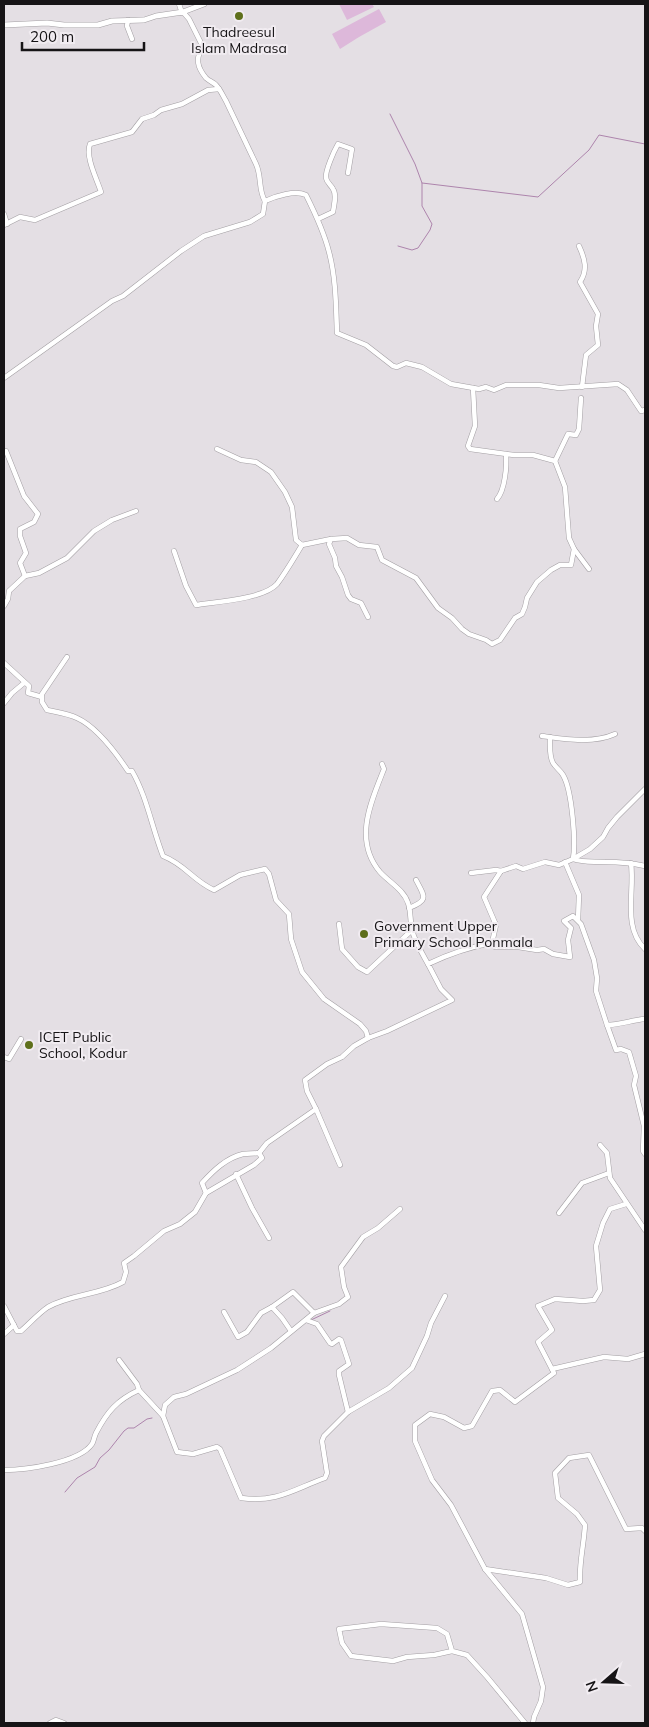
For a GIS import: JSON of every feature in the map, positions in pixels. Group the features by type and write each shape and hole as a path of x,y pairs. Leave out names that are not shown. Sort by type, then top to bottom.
{"street":[{"path":"4,378 112,301 123,296 181,251 204,236 250,222 263,214 266,201 261,194 256,165 219,89 207,79 201,70 197,61 203,47 179,4"},
{"path":"4,25 47,23 98,26 112,22 144,20 182,12 204,4"},
{"path":"128,20 132,39"},
{"path":"4,214 5,224 24,217 36,220 101,192 89,157 88,148 90,144 132,132 142,119 161,110 182,104 208,90 219,89"},
{"path":"318,219 333,212 335,195 326,177 338,144 352,149 348,173"},
{"path":"266,201 301,192 306,194 318,219 331,260 337,333 366,345 393,366 397,367 406,362 422,367 450,384 479,389 486,387 494,390 506,384 559,388 618,384 627,390 641,412 645,410"},
{"path":"579,246 586,269 580,282 598,314 596,326 598,344 586,354 582,387"},
{"path":"473,388 475,426 468,446 470,449 506,454 533,455 555,462"},
{"path":"580,398 579,428 576,435 568,434 555,462 565,487 569,538 588,569"},
{"path":"217,448 241,460 256,462 271,472 286,492 292,507 296,540 302,545"},
{"path":"6,451 24,496 38,514 34,522 20,529 20,536 26,553 20,563 25,576"},
{"path":"497,499 503,487 506,454"},
{"path":"4,606 8,599 9,591 25,576 39,573 67,558 94,531 112,520 136,511"},
{"path":"174,551 186,586 196,605 240,599 265,592 276,585 302,545 347,538 360,546 377,547 382,560 416,578 438,608 452,618 462,630 492,644 500,640 516,618 522,614 527,598 537,582 550,570 560,565 571,565 573,547"},
{"path":"331,539 329,544 348,595 351,600 361,603 368,616"},
{"path":"67,657 42,694 42,702 47,710 75,717 86,723 115,752 128,771 132,771 148,807 163,856 175,860 195,879 214,890 240,875 265,869 269,874 276,900 289,914 291,939 302,972 324,999 360,1024 366,1031 368,1038"},
{"path":"4,663 29,686 28,693 42,697"},
{"path":"4,703 24,683"},
{"path":"542,736 594,739 615,734"},
{"path":"550,737 550,752 553,763 564,776 568,793 575,833 573,859"},
{"path":"340,1165 307,1091 305,1080 326,1064 342,1057 354,1046 368,1038 452,1000 442,989 412,930 408,902 399,890 381,873 371,859 366,836 368,810 384,768 382,764"},
{"path":"492,943 496,925 484,897 501,872 516,866 523,869 545,862 559,865 573,859 590,849 603,838 617,817 645,789"},
{"path":"573,859 582,862 631,863 645,866"},
{"path":"566,862 579,895 578,920"},
{"path":"631,863 633,876 631,924 636,938 645,950"},
{"path":"471,873 496,870 501,872"},
{"path":"409,908 422,903 424,900 424,894 416,880"},
{"path":"492,943 495,947 544,949 553,954 570,957 568,940 571,928 564,921 573,916 581,924 596,968 596,990 616,1050 621,1049 629,1052 636,1076 634,1085 644,1126 643,1151 645,1154"},
{"path":"339,924 342,949 358,967 367,972 412,930"},
{"path":"428,964 474,946 492,943"},
{"path":"607,1025 645,1019"},
{"path":"4,1057 9,1059 21,1039"},
{"path":"206,1193 202,1183 222,1164 243,1154 259,1153 267,1143 316,1108"},
{"path":"600,1145 606,1153 610,1178 645,1230"},
{"path":"4,1306 17,1330 22,1331 46,1308 86,1294 112,1288 123,1282 126,1272 124,1262 164,1231 180,1224 195,1212 206,1193 254,1165 262,1158 259,1153"},
{"path":"559,1213 582,1183 609,1173"},
{"path":"236,1174 269,1238"},
{"path":"533,1723 544,1687 522,1614 485,1570 451,1505 432,1480 414,1441 415,1425 430,1414 444,1417 464,1428 472,1426 492,1391 500,1390 515,1402 554,1373 538,1342 552,1330 538,1306 555,1299 594,1300 600,1290 596,1246 602,1223 610,1209 626,1204"},
{"path":"163,1416 166,1405 174,1397 186,1394 236,1370 271,1348 314,1313 339,1304 348,1297 344,1287 341,1266 363,1237 378,1228 400,1209"},
{"path":"224,1312 230,1326 238,1337 246,1332 261,1313 293,1292 314,1313"},
{"path":"119,1360 137,1384 139,1390 163,1416 177,1452 193,1454 217,1447 220,1449 241,1498 257,1500 284,1495 325,1478 327,1473 322,1441 324,1436 348,1412 389,1388 412,1368 445,1296"},
{"path":"272,1307 291,1331"},
{"path":"306,1320 317,1324 330,1343 341,1340 349,1364 339,1371 348,1412"},
{"path":"4,1334 14,1325"},
{"path":"552,1369 604,1357 628,1359 645,1354"},
{"path":"4,1470 54,1464 89,1448 94,1442 94,1436 105,1416 129,1394 139,1390"},
{"path":"485,1570 546,1578 568,1586 580,1582 579,1563 583,1550 585,1524 577,1514 558,1498 555,1473 569,1458 589,1455 626,1529 642,1528 645,1531"},
{"path":"452,1651 447,1634 437,1628 381,1624 339,1629 342,1643 352,1656 393,1660 452,1651 467,1655 525,1723"},
{"path":"50,1723 56,1720 63,1721 64,1723"}],"shaded area":[{"path":"339,4 372,4 374,7 347,20"},
{"path":"379,9 386,22 340,49 332,34"}],"waterway":[{"path":"390,114 415,164 422,183 422,206 432,224 418,248 412,250 398,246"},
{"path":"422,183 538,197 589,150 599,135 645,144"},
{"path":"311,1320 330,1311"},
{"path":"65,1492 77,1478 95,1467 100,1458 124,1431 152,1418"}],"place":[{"name":"Thadreesul Islam Madrasa","path":"239,16"},
{"name":"Government Upper Primary School Ponmala","path":"364,934"},
{"name":"ICET Public School, Kodur","path":"29,1045"}]}
